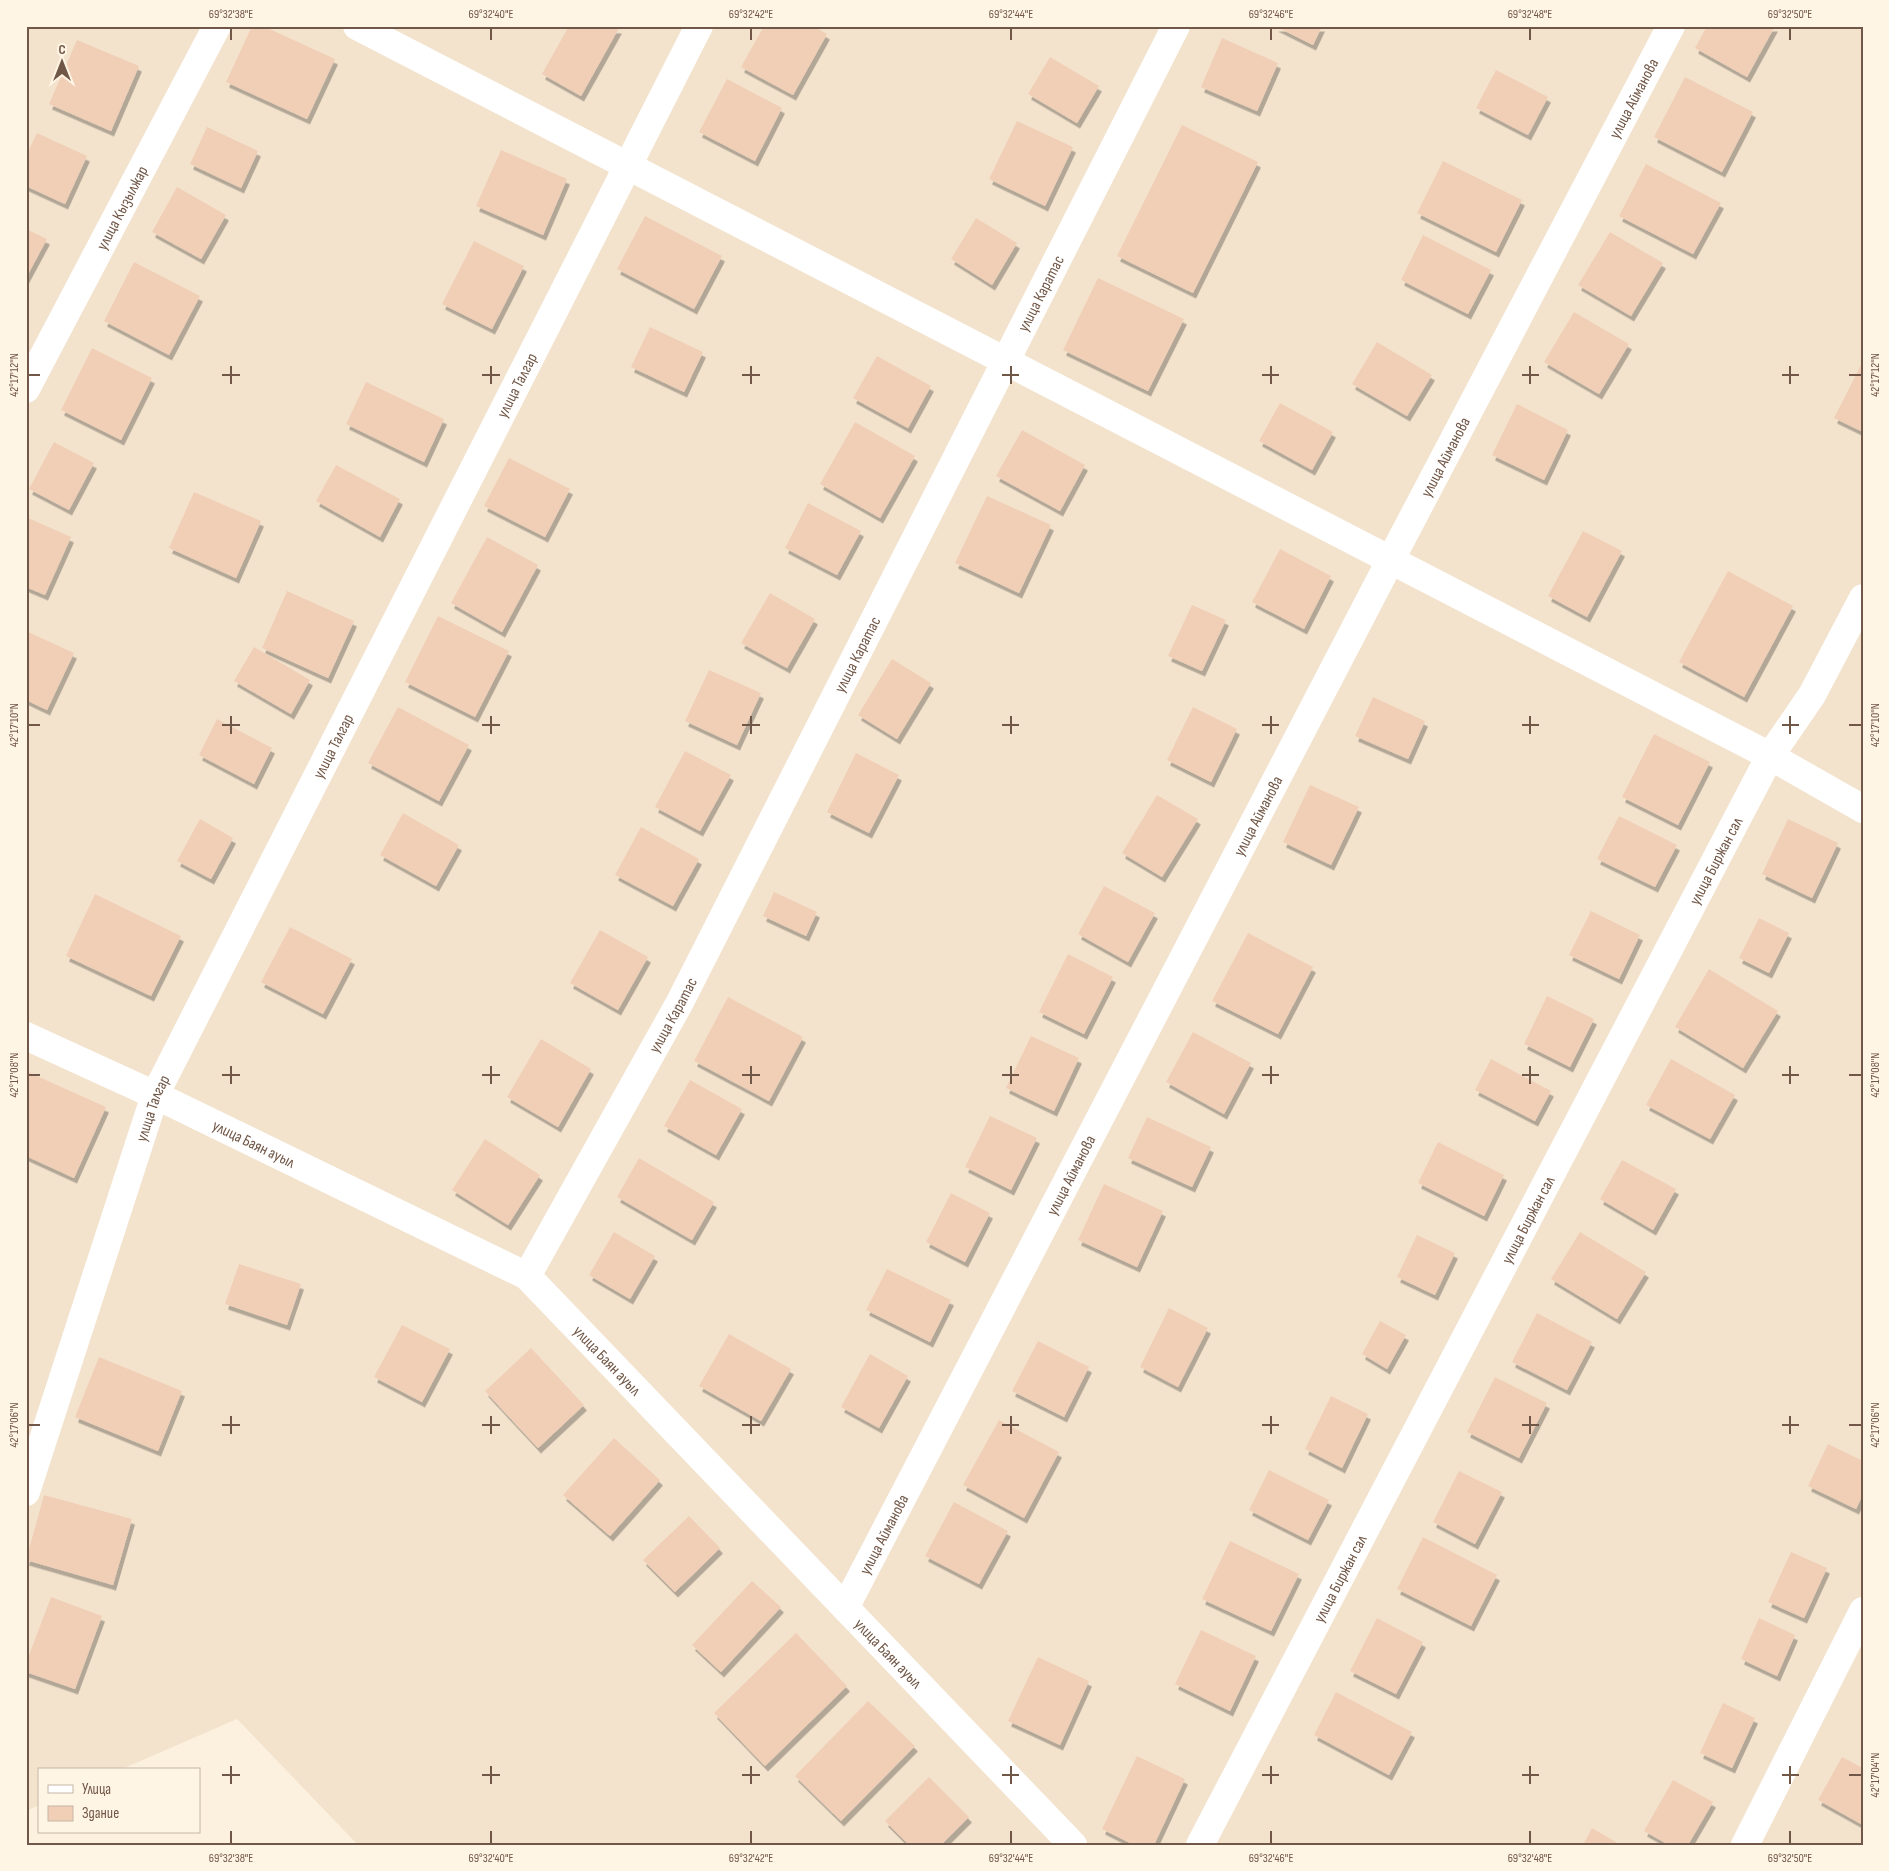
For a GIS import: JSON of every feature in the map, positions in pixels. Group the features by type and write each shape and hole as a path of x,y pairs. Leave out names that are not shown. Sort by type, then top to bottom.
{"street":[{"name":"улица Кызылжар","path":"26,389 216,26"},
{"path":"357,26 1770,756 1863,809"},
{"name":"улица Талгар","path":"26,1492 155,1095 698,26"},
{"name":"улица Каратас","path":"527,1276 680,1002 1176,26"},
{"name":"улица Айманова","path":"846,1606 1671,26"},
{"name":"улица Биржан сал","path":"1200,1845 1770,756 1812,695 1863,598"},
{"name":"улица Баян ауыл","path":"26,1036 155,1095 527,1276 846,1606 1073,1845"},
{"path":"1745,1845 1863,1611"}],"shaded area":[{"path":"26,26 1863,26 1863,1845 358,1845 237,1719 125,1768 38,1768 38,1805 26,1811"}],"building":[{"path":"252,26 263,26 335,59 307,119 226,82"},
{"path":"569,26 619,28 581,96 542,74"},
{"path":"764,26 813,26 827,34 793,95 741,67"},
{"path":"1275,26 1322,26 1313,45"},
{"path":"1707,26 1775,26 1747,77 1695,48"},
{"path":"1222,38 1278,63 1257,111 1201,87"},
{"path":"77,40 139,66 111,131 49,104"},
{"path":"1050,57 1099,86 1077,123 1028,94"},
{"path":"1496,70 1548,97 1528,135 1476,108"},
{"path":"1685,77 1753,112 1722,172 1654,137"},
{"path":"727,79 782,108 755,161 699,132"},
{"path":"1017,121 1073,147 1045,206 989,179"},
{"path":"1182,125 1258,162 1193,293 1117,256"},
{"path":"207,127 258,151 241,188 190,164"},
{"path":"37,133 87,156 65,204 26,186 26,156"},
{"path":"501,150 567,179 543,235 476,206"},
{"path":"1443,161 1522,200 1496,252 1417,213"},
{"path":"1646,164 1721,203 1693,254 1619,216"},
{"path":"177,187 226,215 201,259 152,232"},
{"path":"645,216 722,256 694,309 617,269"},
{"path":"976,218 1017,243 992,285 951,259"},
{"path":"26,229 47,239 26,278"},
{"path":"1610,232 1663,263 1631,316 1578,285"},
{"path":"1423,235 1491,270 1468,314 1401,280"},
{"path":"474,241 524,266 492,329 442,304"},
{"path":"134,262 200,296 169,355 104,321"},
{"path":"1098,278 1184,319 1148,391 1063,350"},
{"path":"1574,312 1629,344 1599,394 1544,362"},
{"path":"650,327 703,352 684,392 631,367"},
{"path":"1377,342 1432,375 1407,416 1352,384"},
{"path":"92,348 152,378 121,440 61,410"},
{"path":"877,356 931,386 908,428 853,398"},
{"path":"1863,361 1863,432 1834,418"},
{"path":"366,382 444,419 424,462 346,424"},
{"path":"1280,403 1333,432 1312,470 1259,441"},
{"path":"1517,404 1568,430 1544,480 1492,455"},
{"path":"855,422 915,456 880,518 820,484"},
{"path":"1022,430 1085,465 1060,511 996,476"},
{"path":"54,442 94,463 69,510 29,489"},
{"path":"509,458 570,489 545,537 484,506"},
{"path":"336,465 400,499 380,537 316,501"},
{"path":"194,492 261,521 236,578 169,548"},
{"path":"987,496 1051,525 1019,593 955,563"},
{"path":"808,503 861,531 837,575 785,548"},
{"path":"26,517 71,537 45,595 26,587"},
{"path":"1583,531 1622,551 1587,617 1548,596"},
{"path":"487,537 538,565 502,632 451,603"},
{"path":"1280,549 1331,576 1304,629 1252,602"},
{"path":"1728,571 1793,606 1744,697 1679,662"},
{"path":"287,591 354,621 328,678 262,648"},
{"path":"770,593 815,619 787,668 741,643"},
{"path":"1192,605 1226,620 1202,671 1168,656"},
{"path":"438,616 509,651 475,717 405,682"},
{"path":"26,631 74,653 47,710 26,700"},
{"path":"254,647 310,680 291,714 234,681"},
{"path":"892,659 931,683 897,739 858,715"},
{"path":"709,670 761,693 737,745 685,721"},
{"path":"1373,697 1425,721 1408,759 1355,736"},
{"path":"398,707 469,745 439,801 368,763"},
{"path":"1193,707 1237,729 1211,782 1167,760"},
{"path":"217,719 272,748 254,784 199,755"},
{"path":"1654,734 1710,762 1678,825 1622,797"},
{"path":"685,751 731,775 700,831 655,807"},
{"path":"856,753 899,775 869,833 827,812"},
{"path":"1310,785 1359,807 1331,865 1283,842"},
{"path":"1157,795 1198,819 1162,877 1122,853"},
{"path":"403,813 459,845 436,886 380,855"},
{"path":"1619,816 1677,845 1655,887 1597,859"},
{"path":"200,819 233,838 211,879 177,861"},
{"path":"1788,819 1838,843 1812,898 1762,874"},
{"path":"641,827 699,859 673,906 615,875"},
{"path":"1104,886 1155,913 1128,962 1078,934"},
{"path":"774,892 817,912 806,936 763,916"},
{"path":"95,894 181,936 151,996 66,956"},
{"path":"1591,911 1640,935 1619,979 1569,955"},
{"path":"1759,918 1789,933 1769,973 1739,958"},
{"path":"290,927 352,959 323,1014 261,982"},
{"path":"600,930 648,957 618,1010 570,983"},
{"path":"1248,933 1313,967 1278,1034 1212,1001"},
{"path":"1068,954 1113,977 1084,1034 1039,1012"},
{"path":"1709,969 1778,1011 1743,1068 1675,1027"},
{"path":"1547,996 1594,1019 1570,1067 1524,1044"},
{"path":"728,997 803,1037 769,1101 694,1061"},
{"path":"1193,1032 1251,1063 1224,1114 1166,1082"},
{"path":"1031,1036 1079,1058 1054,1111 1006,1088"},
{"path":"541,1039 591,1069 558,1127 507,1097"},
{"path":"1491,1059 1551,1091 1535,1121 1475,1090"},
{"path":"1671,1059 1735,1095 1710,1139 1646,1105"},
{"path":"28,1072 106,1107 74,1178 26,1156 26,1075"},
{"path":"690,1080 742,1109 716,1155 664,1126"},
{"path":"990,1116 1037,1138 1011,1190 965,1167"},
{"path":"1147,1117 1211,1147 1192,1187 1128,1158"},
{"path":"485,1139 540,1175 508,1225 452,1190"},
{"path":"1438,1142 1504,1175 1484,1216 1418,1183"},
{"path":"639,1158 714,1202 692,1240 617,1197"},
{"path":"1622,1160 1676,1189 1653,1230 1600,1199"},
{"path":"1104,1184 1163,1211 1137,1267 1078,1240"},
{"path":"951,1193 990,1213 965,1262 926,1242"},
{"path":"614,1232 655,1256 630,1299 589,1275"},
{"path":"1580,1232 1646,1272 1617,1319 1551,1279"},
{"path":"1417,1235 1455,1253 1435,1295 1397,1277"},
{"path":"239,1264 301,1284 287,1325 225,1304"},
{"path":"887,1269 951,1300 930,1342 866,1310"},
{"path":"1169,1308 1208,1328 1178,1387 1140,1367"},
{"path":"1537,1313 1592,1342 1567,1390 1512,1362"},
{"path":"1380,1321 1406,1335 1387,1369 1362,1354"},
{"path":"402,1325 450,1349 422,1402 374,1377"},
{"path":"729,1334 791,1369 761,1421 699,1386"},
{"path":"1038,1341 1089,1367 1064,1417 1012,1391"},
{"path":"531,1348 584,1405 538,1448 485,1391"},
{"path":"870,1354 908,1376 879,1428 841,1407"},
{"path":"99,1357 182,1391 158,1451 75,1417"},
{"path":"1495,1377 1547,1403 1519,1458 1467,1432"},
{"path":"1331,1396 1368,1414 1342,1468 1305,1449"},
{"path":"999,1420 1059,1452 1024,1518 963,1485"},
{"path":"614,1438 660,1480 610,1536 563,1495"},
{"path":"1828,1444 1863,1461 1863,1494 1856,1509 1808,1486"},
{"path":"1269,1470 1329,1500 1308,1540 1249,1510"},
{"path":"1459,1471 1502,1492 1475,1544 1433,1522"},
{"path":"44,1495 132,1519 113,1585 26,1560"},
{"path":"954,1502 1008,1531 979,1584 925,1556"},
{"path":"689,1516 720,1548 675,1592 643,1560"},
{"path":"1423,1537 1497,1575 1471,1626 1397,1589"},
{"path":"1230,1541 1299,1574 1271,1631 1202,1599"},
{"path":"1791,1552 1827,1568 1804,1618 1768,1602"},
{"path":"752,1581 781,1607 721,1672 692,1645"},
{"path":"51,1597 102,1616 75,1689 26,1672 26,1663"},
{"path":"1377,1618 1423,1642 1396,1694 1350,1671"},
{"path":"1759,1618 1795,1635 1777,1676 1741,1659"},
{"path":"1201,1630 1256,1656 1230,1711 1175,1684"},
{"path":"796,1633 847,1686 765,1766 714,1713"},
{"path":"1038,1657 1089,1681 1060,1745 1008,1721"},
{"path":"1336,1692 1412,1732 1389,1775 1314,1735"},
{"path":"868,1701 915,1746 841,1821 795,1776"},
{"path":"1723,1703 1755,1718 1732,1768 1700,1753"},
{"path":"1137,1756 1185,1779 1154,1845 1134,1845 1102,1829"},
{"path":"1842,1757 1863,1768 1863,1825 1818,1800"},
{"path":"929,1777 969,1817 941,1845 909,1845 885,1821"},
{"path":"1673,1780 1713,1802 1688,1845 1669,1845 1644,1831"},
{"path":"1592,1828 1621,1845 1583,1845"}]}
